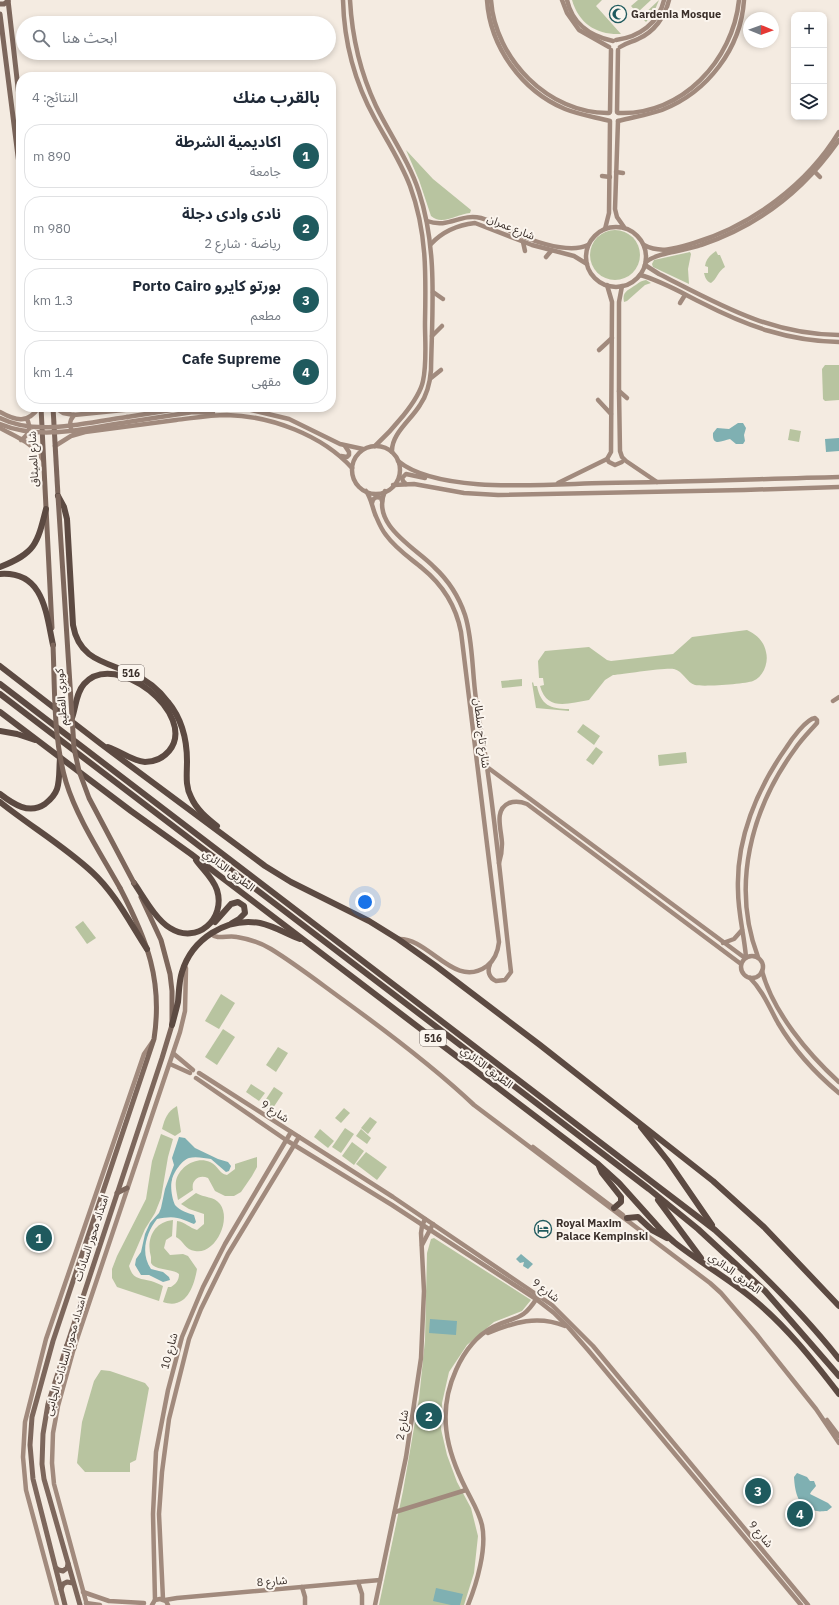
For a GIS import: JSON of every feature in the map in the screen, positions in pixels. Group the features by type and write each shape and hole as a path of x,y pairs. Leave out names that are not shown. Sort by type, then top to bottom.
{"highway":[{"name":"516","path":"58,496 64,507 67,519 73,625 78,640 85,651 95,659 133,674 149,683 171,706 180,720 185,736 187,752 187,788 191,799 204,815 224,832 234,843"},
{"path":"0,567 21,558 33,547 39,536 46,509"},
{"path":"0,574 13,574 23,577 36,588 44,605 52,645"},
{"name":"516","path":"0,661 19,681"},
{"name":"516","path":"0,666 101,744 278,874 369,921 398,939 503,1017 633,1117 713,1182 764,1227 839,1306"},
{"name":"516","path":"72,718 78,694 88,681 102,674 119,675 137,682 146,688 162,704 174,723 174,741 168,752 158,759 146,762 134,759 101,744"},
{"name":"الطريق الدائري","path":"0,684 300,911 715,1230 771,1284 822,1337 839,1358"},
{"name":"الطريق الدائري","path":"0,694 698,1229 765,1291 839,1376"},
{"name":"الطريق الدائري","path":"0,712 42,742 131,811 191,854 598,1164 619,1183 663,1232 674,1242 754,1299 779,1322 797,1341 839,1394"},
{"name":"516","path":"0,731 17,734 42,742"},
{"path":"0,794 12,803 26,808 37,808 43,805 51,798 57,788 60,757"},
{"path":"0,802 38,829 93,872 109,892 147,949"},
{"name":"516","path":"191,854 212,880 217,889 219,899 218,909 215,918 209,925"},
{"path":"134,883 161,921 169,928 177,932 187,933 201,930 220,918 231,904 234,902 241,903 245,913 231,924"},
{"name":"516","path":"172,1026 178,1002 181,973 189,956 200,942 211,934 231,924 252,922 267,925 310,944"},
{"name":"516","path":"633,1117 668,1161 715,1230"},
{"path":"598,1164 602,1173 621,1197 621,1202 614,1208"},
{"name":"516","path":"649,1190 674,1220 692,1247 710,1268"},
{"path":"627,1218 638,1217 655,1232 674,1242"}],"main road":[{"path":"0,4 4,4 8,0"},
{"path":"8,0 16,72"},
{"path":"10,17 0,17 16,141"},
{"name":"شارع الميثاق","path":"40,412 46,509"},
{"name":"شارع الميثاق","path":"53,412 58,496"},
{"name":"كوبري الفطيم","path":"58,496 74,748 79,771 89,798 134,883"},
{"name":"كوبري الفطيم","path":"46,509 57,736 60,757 66,782 74,803 120,888"},
{"name":"امتداد محور السادات","path":"80,1605 46,1486 42,1449 43,1434 47,1412 67,1345 172,1026 172,991 166,957 154,924 134,883"},
{"name":"امتداد محور السادات","path":"65,1605 33,1479 30,1445 32,1417 53,1341 154,1040 157,994 154,971 138,922 120,888"},
{"path":"117,1193 127,1188"},
{"path":"67,1345 74,1348"},
{"path":"56,1567 63,1571 67,1568 68,1564"},
{"path":"61,1589 63,1584 67,1582 73,1584"}],"street":[{"path":"343,0 344,19 352,64 362,92 374,118 395,153 413,194 423,238 426,273 425,362 423,381 415,400 375,446"},
{"path":"350,0 351,19 356,47 368,88 416,182 427,221 431,244 433,292 430,378 424,400 394,441 392,452"},
{"path":"487,0 492,27 499,46 508,62 524,80 536,91 558,105 582,114 614,122 648,114 672,106 693,93 705,82 717,69 732,46 741,20 744,0"},
{"path":"491,0 501,39 512,59 527,77 543,91 562,102 583,110 630,113 655,108 678,97 698,82 716,64 728,43 736,21 739,0"},
{"path":"562,0 566,14 574,25 585,34 614,51 638,39 654,28 664,14 669,0"},
{"path":"567,0 573,17 584,29 599,37 619,42 618,112 620,117 618,121 616,213 618,221 638,236 644,245 646,263 659,274 746,317 778,328 817,334 839,335"},
{"path":"605,229 610,213 610,121 608,118 610,112 610,43 614,40 634,36 647,28 657,17 664,0"},
{"path":"344,19 351,19"},
{"path":"644,245 660,250 671,249 708,238 748,220 775,202 800,180 826,151 839,132"},
{"path":"624,227 617,226 605,229 595,235 588,245 586,255 587,265 594,277 607,286 622,286 634,281 640,275 646,263 655,256 699,246 742,228 780,203 814,171 839,140"},
{"path":"395,153 401,150"},
{"path":"814,171 820,177"},
{"path":"616,172 623,172"},
{"path":"602,176 610,176"},
{"name":"شارع عمران","path":"427,221 441,224 464,218 476,217 533,239 567,248 578,249 588,245"},
{"name":"شارع عمران","path":"431,244 443,233 475,223 523,242 578,258 587,265"},
{"path":"494,230 496,224"},
{"path":"533,239 536,233"},
{"path":"523,242 525,251"},
{"path":"566,254 567,248"},
{"path":"546,257 551,251"},
{"path":"640,275 656,280 750,326 783,335 816,341 839,342"},
{"path":"556,484 607,459 611,452 612,302 607,286"},
{"path":"622,286 619,298 620,458 622,462"},
{"path":"433,292 443,299"},
{"path":"680,303 685,295"},
{"path":"432,336 442,326"},
{"path":"816,341 817,334"},
{"path":"599,350 612,338"},
{"path":"425,362 431,362"},
{"path":"430,378 441,370"},
{"path":"619,391 627,398"},
{"path":"598,400 611,414"},
{"path":"0,412 18,420 27,419 36,412"},
{"path":"61,412 74,415 104,412"},
{"path":"0,424 20,431 39,433 163,412"},
{"path":"0,418 22,426 42,428 193,412 208,412 217,415"},
{"path":"260,412 289,419 344,446 363,449 375,446 384,447 392,452 398,461 414,472 432,477 483,484 658,483 839,477"},
{"path":"74,415 71,419 70,426 76,435"},
{"path":"55,446 85,432 217,415 247,417 282,425 308,436 341,456 352,468 356,482 366,491 375,493 385,492 394,486 406,484 418,484 464,493 498,495 839,487"},
{"path":"21,440 26,437 29,430 27,419"},
{"path":"397,422 403,427"},
{"path":"0,428 36,449 44,460"},
{"path":"611,439 620,439"},
{"path":"341,456 347,457 349,455 349,452 344,446"},
{"path":"620,447 622,457 658,483"},
{"path":"352,468 355,458 363,449"},
{"path":"607,459 612,464 619,464 622,462 633,466"},
{"path":"394,486 399,474 398,461"},
{"path":"406,484 402,480 406,474 423,478 432,477"},
{"name":"شارع تاج سلطان","path":"366,491 379,523 388,538 397,548 427,572 439,584 452,604 458,621 499,942 497,953 491,962 488,972 494,980 504,980 511,972 487,767 473,679 467,626 462,608 453,590 440,572 403,542 395,532 385,514 382,501"},
{"path":"372,503 376,498 381,498 382,501 385,492"},
{"path":"833,701 839,697"},
{"path":"839,1082 817,1061 791,1028 772,997 767,987 762,971 763,965 758,957 750,931 746,902 747,870 752,836 760,812 770,788 795,748 816,724 817,721 815,718 812,718 804,725 779,758 763,785 753,809 742,845 738,876 738,900 745,957 741,964 743,974 750,978 759,988 778,1022 796,1049 817,1073 839,1093"},
{"path":"487,767 745,957"},
{"path":"498,864 502,848 499,818 502,810 511,802 528,804 741,964"},
{"path":"723,942 734,939 742,930"},
{"path":"211,934 216,937 228,936 242,938 270,948 379,1026 469,1099 639,1231 644,1233"},
{"path":"398,939 416,943 448,966 464,971 482,969 491,962"},
{"path":"745,957 752,955 758,957"},
{"name":"امتداد محور السادات الجانبى","path":"87,1604 54,1484 52,1463 53,1433 74,1348 127,1188 174,1054 183,1022 185,974 189,956"},
{"path":"750,978 757,976 762,971"},
{"path":"57,1605 26,1490 22,1452 26,1417 46,1339 144,1054 154,1040"},
{"path":"170,1064 191,1072 174,1054"},
{"name":"شارع 9","path":"802,1605 749,1538 697,1471 593,1346 567,1318 447,1233 393,1197 264,1115 198,1076 286,1140 389,1203 422,1226 537,1297 568,1327 692,1475 749,1538 808,1605"},
{"path":"260,1122 264,1115"},
{"name":"شارع 10","path":"153,1603 153,1514 156,1452 168,1390 182,1337 203,1287 225,1244 291,1132"},
{"name":"شارع 10","path":"164,1600 159,1514 162,1472 172,1406 189,1339 201,1309 228,1254 299,1137"},
{"path":"549,1161 614,1208 721,1293 816,1410 839,1443"},
{"path":"389,1203 393,1197"},
{"name":"شارع 2","path":"375,1605 409,1441 421,1358 424,1308 422,1226 426,1219"},
{"name":"شارع 2","path":"422,1245 433,1224"},
{"path":"444,1239 447,1233"},
{"path":"468,1605 480,1561 483,1532 477,1510 455,1468 448,1446 445,1429 445,1414 450,1387 456,1370 468,1348 474,1341 492,1328 523,1316 530,1309 537,1297"},
{"path":"482,1335 509,1324 531,1320 550,1322 568,1327"},
{"path":"588,1350 593,1346"},
{"path":"634,1406 639,1402"},
{"path":"816,1410 822,1414 838,1433"},
{"path":"692,1475 697,1471"},
{"path":"395,1512 466,1490"},
{"name":"شارع 8","path":"153,1603 176,1598 380,1580"},
{"path":"358,1582 362,1594 362,1605"},
{"path":"302,1587 305,1597 305,1605"},
{"path":"83,1592 105,1602 142,1604 153,1603"},
{"path":"164,1600 168,1605"},
{"path":"87,1604 100,1605"}],"green space":[{"path":"572,0 602,0 596,6 621,34 612,34 597,30 584,22 579,16"},
{"path":"638,0 651,0 637,13 631,6"},
{"path":"659,0 654,12 646,22 641,17"},
{"path":"406,150 433,179 471,210 470,213 445,220 435,219 431,216 419,180"},
{"path":"615,230 625,232 633,237 638,245 640,255 638,265 633,273 625,278 615,280 605,278 597,273 592,265 590,255 592,245 597,237 605,232"},
{"path":"716,251 718,255 720,255 725,267 711,283 705,276 704,273 708,273 708,267 705,266 706,261"},
{"path":"690,252 691,254 688,269 689,284 653,267 652,264 654,260"},
{"path":"646,280 651,283 645,285 624,302 624,294 629,289"},
{"path":"825,365 839,365 839,400 825,401 823,399 822,369"},
{"path":"790,429 801,431 799,442 788,440"},
{"path":"747,630 757,636 762,642 767,656 766,665 762,673 753,681 734,684 700,686 692,684 680,672 674,669 645,671 613,675 605,680 589,700 567,704 553,703 548,700 543,694 540,686 544,685 543,678 539,678 538,661 545,651 589,647 607,660 611,661 673,654 692,637"},
{"path":"522,679 522,686 502,688 501,681"},
{"path":"533,682 534,686 537,686 541,698 547,705 569,709 569,711 536,708"},
{"path":"583,724 600,736 594,745 577,732"},
{"path":"596,747 603,752 593,765 586,760"},
{"path":"686,752 687,763 659,766 658,755"},
{"path":"83,921 96,938 87,944 75,927"},
{"path":"221,994 235,1003 219,1029 205,1021"},
{"path":"223,1029 235,1037 217,1065 205,1057"},
{"path":"278,1047 288,1053 276,1072 266,1065"},
{"path":"251,1084 265,1093 259,1101 246,1092"},
{"path":"274,1087 283,1093 271,1111 262,1105"},
{"path":"177,1106 181,1132 175,1136 162,1129 167,1116"},
{"path":"344,1108 350,1113 341,1123 335,1118"},
{"path":"370,1117 377,1122 368,1134 361,1128"},
{"path":"345,1128 354,1134 341,1153 332,1147"},
{"path":"320,1129 334,1141 328,1148 314,1137"},
{"path":"361,1129 371,1138 367,1144 356,1136"},
{"path":"161,1134 173,1139 168,1157 161,1198 155,1213 145,1229 129,1266 137,1278 152,1281 163,1286 159,1301 117,1287 112,1278 112,1269 146,1199 152,1161"},
{"path":"352,1142 364,1151 354,1165 342,1156"},
{"path":"366,1152 387,1167 377,1180 356,1164"},
{"path":"257,1157 257,1167 252,1176 241,1192 234,1196 225,1196 215,1191 208,1178 201,1177 194,1181 193,1190 178,1200 176,1181 184,1167 189,1164 199,1160 210,1162 213,1163 222,1173 227,1175 235,1169 235,1164"},
{"path":"196,1193 218,1201 223,1211 224,1219 220,1235 209,1248 202,1251 189,1249 176,1237 177,1221 197,1230 204,1224 204,1214 189,1209 181,1204"},
{"path":"173,1220 172,1236 166,1240 164,1248 170,1255 183,1254 188,1256 197,1269 194,1283 188,1295 178,1303 171,1304 163,1302 168,1287 171,1287 176,1283 179,1274 153,1266 151,1263 150,1238 160,1224"},
{"path":"434,1238 531,1300 522,1311 494,1322 467,1345 449,1372 442,1403 441,1429 447,1455 457,1482 471,1508 478,1536 474,1573 464,1605 379,1605 403,1491 419,1399 425,1340 427,1253 431,1239"},
{"path":"101,1370 110,1371 145,1383 149,1388 136,1460 130,1463 130,1472 85,1472 77,1463 82,1422 94,1381"}],"water":[{"path":"738,423 743,423 746,428 744,435 745,441 743,444 736,444 730,439 718,442 714,440 713,433 717,428 729,429"},
{"path":"839,438 839,451 826,452 825,439"},
{"path":"179,1137 185,1138 195,1148 228,1162 231,1166 229,1171 226,1172 211,1159 194,1157 186,1159 176,1170 171,1183 175,1205 184,1212 194,1215 196,1222 194,1224 174,1217 168,1217 157,1219 150,1230 146,1243 146,1256 151,1269 163,1272 169,1277 170,1280 163,1282 149,1275 141,1275 135,1265 136,1259 141,1252 145,1234 150,1223 159,1213 161,1208 165,1189 174,1165 172,1158"},
{"path":"521,1254 533,1264 528,1269 523,1266 524,1262 520,1263 516,1259"},
{"path":"430,1319 457,1321 456,1335 429,1333"},
{"path":"797,1473 807,1477 810,1481 814,1481 816,1486 810,1494 828,1503 832,1507 827,1511 819,1511 811,1510 802,1504 795,1489 794,1477"},
{"path":"436,1588 463,1594 460,1605 451,1605 433,1601"}],"place":[{"name":"Gardenia Mosque","path":"618,14"},
{"name":"Royal Maxim Palace Kempinski","path":"543,1229"},
{"name":"اكاديمية الشرطة","path":"39,1238"},
{"name":"نادى وادى دجلة","path":"429,1416"},
{"name":"بورتو كايرو Porto Cairo","path":"758,1491"},
{"name":"Cafe Supreme","path":"800,1514"}]}
